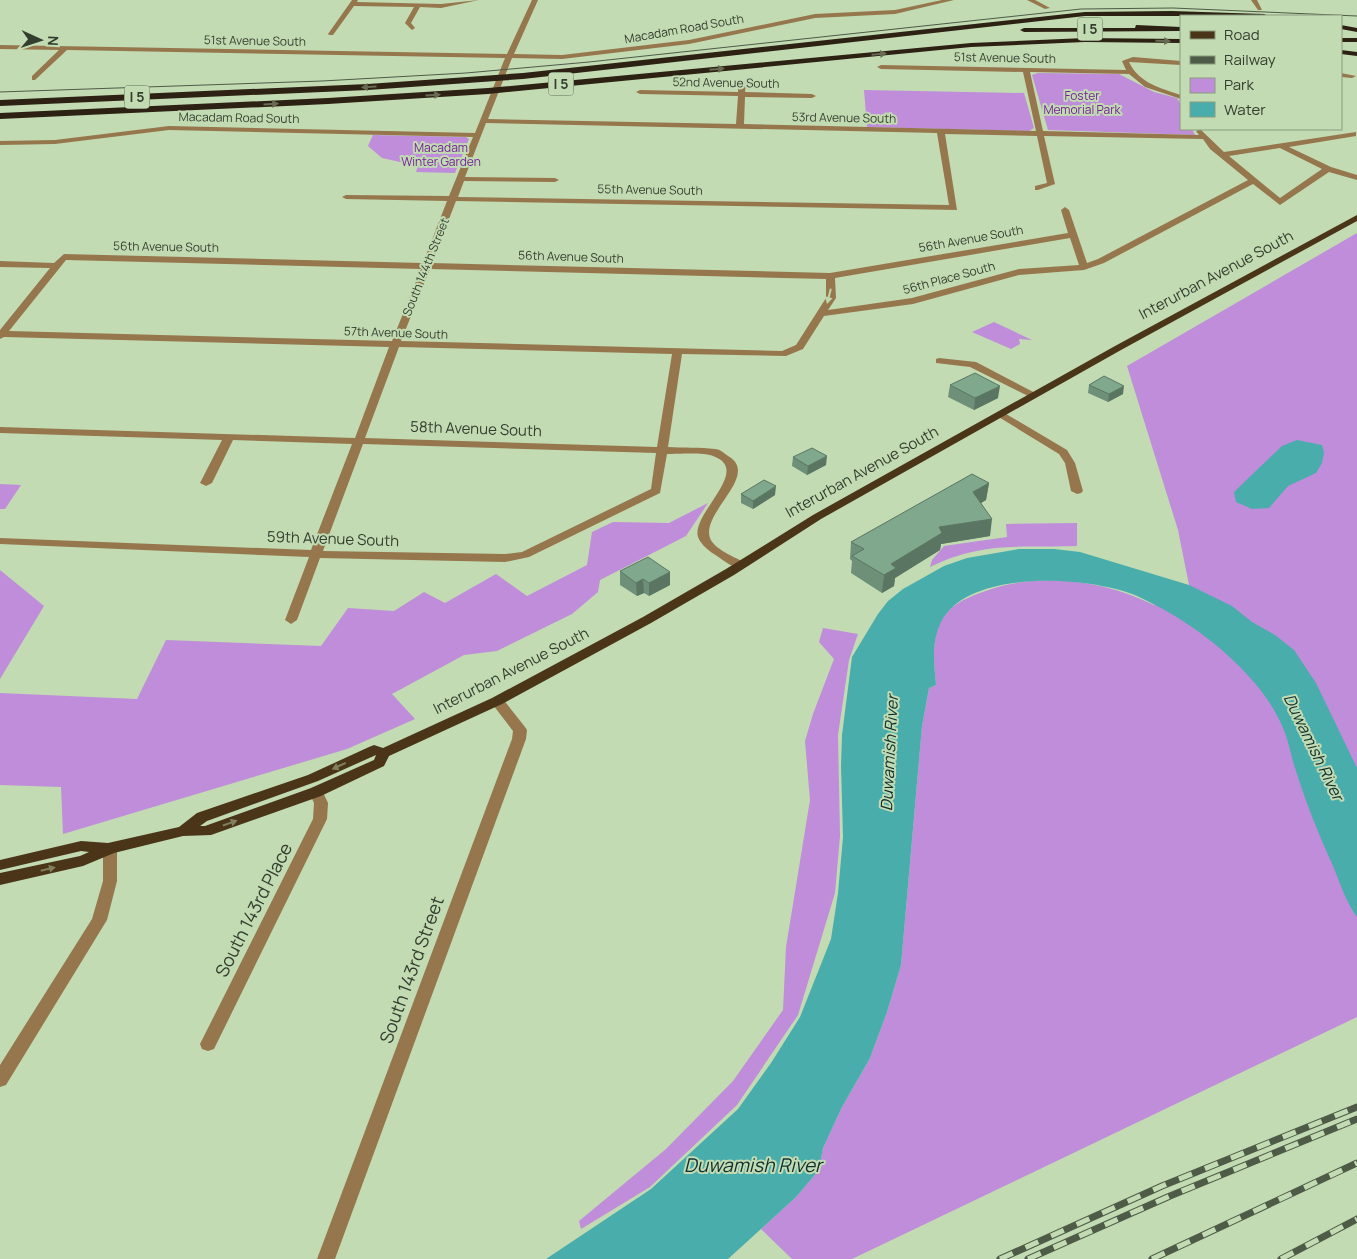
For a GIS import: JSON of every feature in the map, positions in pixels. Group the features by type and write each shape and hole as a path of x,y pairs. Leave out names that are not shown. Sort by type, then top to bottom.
{"highway":[{"path":"1022,22 1085,14 1262,13"},
{"name":"I 5","path":"522,76 1022,22 1109,16 1180,16"},
{"path":"1342,22 1357,24"},
{"path":"938,31 1071,26 1180,31"},
{"path":"1342,28 1357,30"},
{"name":"I 5","path":"0,103 275,91 637,70 989,32 1058,29 1180,31"},
{"name":"I 5","path":"0,116 488,91 1009,43 1094,40 1180,41"},
{"path":"1342,40 1357,40"},
{"path":"1342,45 1357,47"},
{"path":"900,52 1092,47 1172,51"},
{"path":"1342,52 1357,54"},
{"path":"1342,62 1357,61"},
{"path":"0,98 275,91"},
{"path":"0,122 222,106"}],"main road":[{"name":"Interurban Avenue South","path":"0,879 83,861 110,848 183,831 206,831 316,792 379,763 384,753 497,702 694,594 817,517 1034,395 1357,218"},
{"name":"Interurban Avenue South","path":"183,831 202,817 313,778 374,750 384,753"},
{"name":"Interurban Avenue South","path":"0,865 81,846 110,848"}],"street":[{"path":"331,34 353,2 446,6 476,0"},
{"name":"South 144th Street","path":"291,620 395,345 505,66 535,0"},
{"name":"Macadam Road South","path":"509,58 562,57 631,50 698,41 800,18 888,13 951,0"},
{"path":"1030,0 1047,8"},
{"path":"1254,0 1262,13"},
{"path":"412,28 408,24 418,6"},
{"name":"51st Avenue South","path":"0,47 509,58"},
{"path":"35,78 65,48"},
{"path":"1180,63 1128,59 1125,61 1129,72 1137,80 1152,88 1180,97"},
{"name":"51st Avenue South","path":"881,66 1129,72"},
{"path":"1026,70 1051,184 1038,188"},
{"path":"1342,75 1352,76"},
{"path":"740,127 742,83"},
{"name":"52nd Avenue South","path":"640,92 812,96"},
{"name":"53rd Avenue South","path":"484,121 1203,137"},
{"name":"Macadam Road South","path":"0,143 62,141 169,128 478,135"},
{"path":"1199,130 1203,137 1223,155 1280,202 1328,169"},
{"path":"1338,130 1356,134"},
{"name":"55th Avenue South","path":"346,197 954,208 941,132"},
{"path":"1223,155 1356,134"},
{"path":"1283,146 1328,169 1357,178"},
{"path":"461,179 555,180"},
{"path":"1065,210 1084,267 1102,261 1254,180"},
{"name":"56th Avenue South","path":"57,266 64,257 830,276 1073,235"},
{"path":"0,264 57,266"},
{"path":"0,335 57,266"},
{"name":"56th Place South","path":"820,314 913,301 1019,272 1084,267"},
{"path":"820,314 831,298 830,276"},
{"name":"57th Avenue South","path":"0,335 770,355 791,352 800,347 820,314"},
{"path":"662,449 677,352"},
{"path":"939,361 972,364 1034,395"},
{"path":"1001,414 1063,452 1070,463 1077,491"},
{"name":"58th Avenue South","path":"0,430 705,451 721,454 732,464 732,477 704,524 704,537 713,548 740,565"},
{"path":"206,483 228,437"},
{"name":"59th Avenue South","path":"0,541 316,554 516,557 535,552 652,495 658,486 662,449"},
{"name":"South 143rd Street","path":"326,1259 519,739 520,730 497,702"},
{"name":"South 143rd Place","path":"208,1044 320,819 321,802 316,792"},
{"path":"0,1080 98,920 110,881 110,848"}],"green space":[{"name":"Foster Memorial Park","path":"1038,73 1119,74 1154,92 1177,98 1180,103 1180,130 1192,130 1195,135 1048,130 1032,75"},
{"name":"Foster Memorial Park","path":"864,90 1024,93 1034,128 1029,131 867,127"},
{"name":"Macadam Winter Garden","path":"373,135 466,137 469,139 455,173 416,172 418,166 382,158 368,146"},
{"path":"1357,233 1357,1017 852,1259 792,1259 761,1229 796,1197 819,1170 823,1148 842,1107 870,1058 887,1012 901,965 922,726 929,688 936,685 934,645 941,621 953,607 968,598 1001,586 1023,582 1046,580 1090,584 1134,596 1154,605 1189,585 1178,530 1127,366"},
{"path":"994,322 1032,340 1019,339 1020,344 1011,349 972,332"},
{"path":"0,484 21,485 5,509 0,509"},
{"path":"708,503 686,536 600,580 598,592 572,614 497,651 464,655 392,694 415,719 347,749 63,834 61,787 0,785 0,693 137,699 166,640 321,646 348,608 394,611 424,592 445,603 496,574 527,596 587,565 592,532 613,522 669,523"},
{"path":"1077,523 1077,546 985,549 967,553 930,567 932,560 944,546 1007,537 1006,524"},
{"path":"0,570 44,606 0,679"},
{"path":"823,628 858,634 849,660 838,735 840,836 835,893 798,1015 737,1105 650,1187 581,1229 579,1221 666,1149 733,1081 783,1010 786,947 810,800 805,741 834,659 819,642"}],"water":[{"path":"1297,440 1322,445 1324,453 1322,463 1316,473 1288,486 1269,508 1252,509 1236,502 1234,492 1282,446"},
{"name":"Duwamish River","path":"1019,549 1054,549 1080,552 1189,585 1232,606 1294,650 1316,683 1357,768 1357,917 1344,892 1313,819 1280,722 1261,691 1240,667 1214,643 1168,612 1137,596 1116,589 1061,581 1032,581 1002,585 976,592 955,605 941,622 938,630 934,653 936,685 929,688 922,726 901,965 887,1012 870,1058 842,1107 823,1148 819,1170 796,1197 728,1259 546,1259 651,1189 738,1109 771,1063 800,1017 831,939 838,893 843,837 842,735 852,657 878,614 888,601 903,589 944,566 967,558"}],"building":[{"path":"975,373 1000,386 975,398 950,385"},
{"path":"1104,376 1124,386 1109,394 1089,385"},
{"path":"812,448 827,456 808,466 793,457"},
{"path":"972,474 989,483 973,492 992,519 939,527 942,533 891,564 896,568 884,575 852,556 864,549 851,542"},
{"path":"764,480 776,486 753,501 741,494"},
{"path":"648,557 670,572 649,583 643,579 636,583 620,571"}],"tram line":[{"path":"0,92 322,81 466,73 589,62 1081,9 1173,8 1334,15"},
{"path":"1342,15 1357,16"}],"railway":[{"path":"1000,1259 1162,1186 1357,1107"},
{"path":"1028,1259 1170,1196 1357,1119"},
{"path":"1152,1259 1357,1163"},
{"path":"1281,1259 1357,1219"}]}
